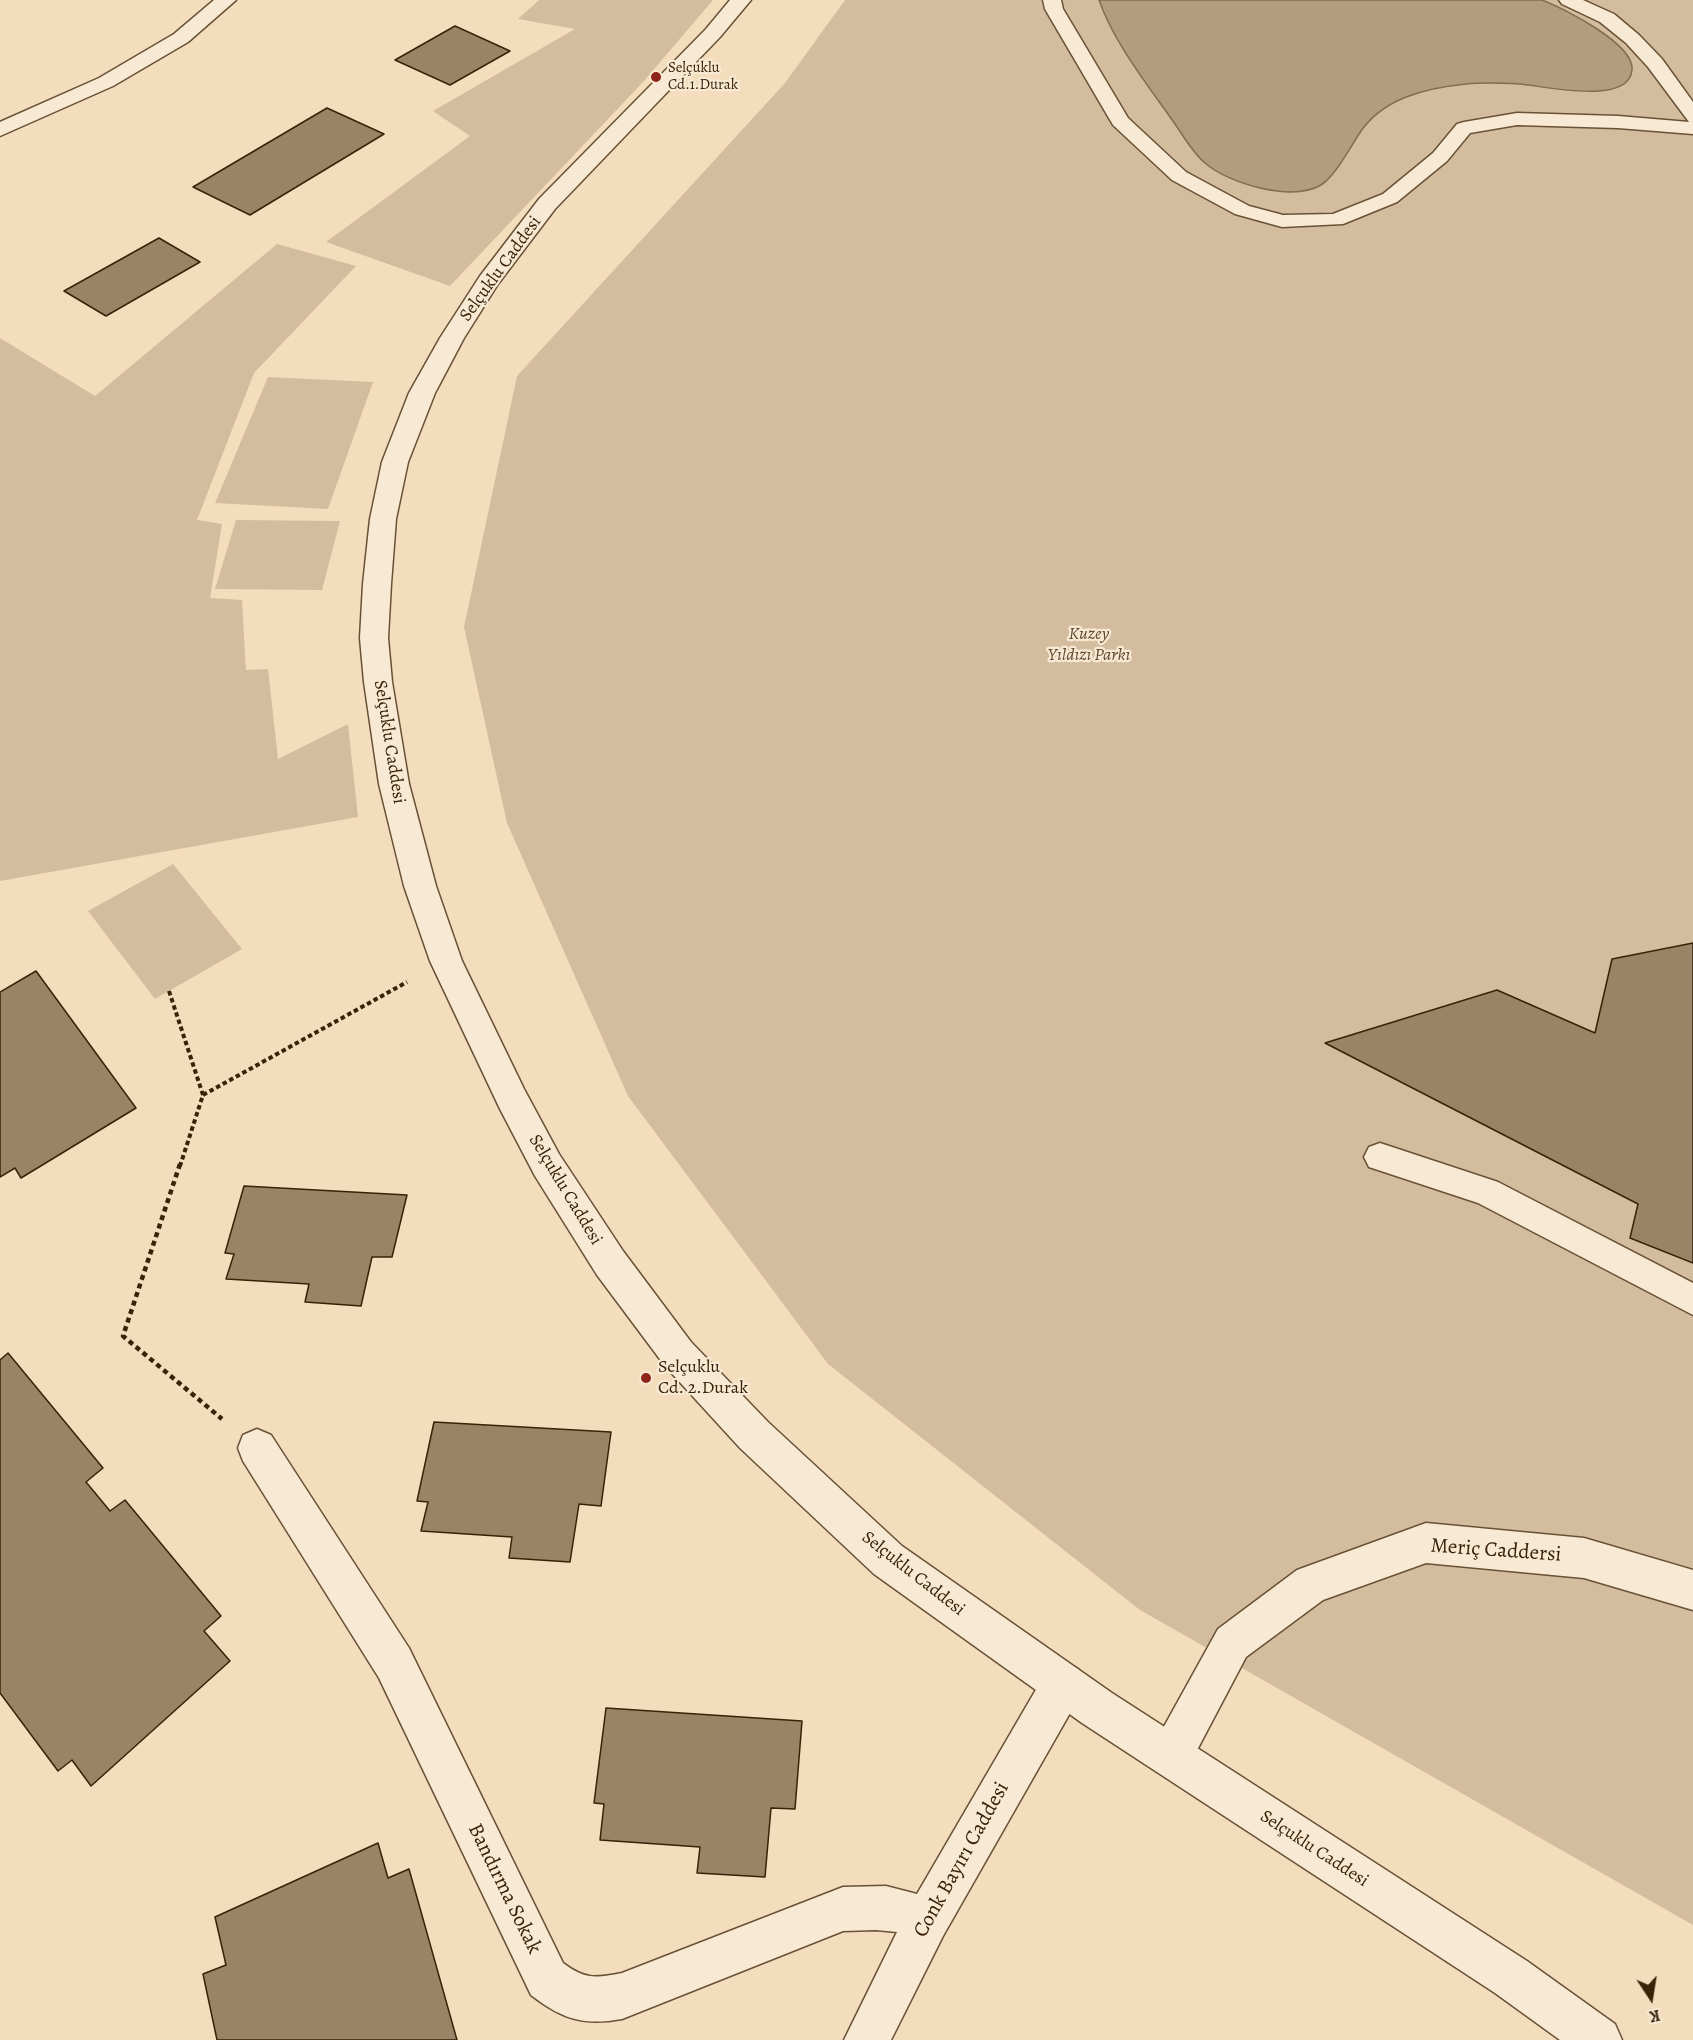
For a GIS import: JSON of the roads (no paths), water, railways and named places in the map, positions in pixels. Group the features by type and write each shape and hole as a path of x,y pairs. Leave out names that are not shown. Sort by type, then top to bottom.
{"street":[{"path":"0,130 106,82 182,38 226,0"},
{"name":"Selçuklu Caddesi","path":"741,0 705,41 547,204 488,280 452,338 422,393 395,462 383,519 377,584 374,638 378,682 394,784 420,886 446,960 512,1099 547,1166 610,1263 678,1354 754,1436 888,1560 1063,1684 1501,1971 1599,2040"},
{"name":"Bandırma Sokak","path":"257,1448 394,1663 548,1979 568,1996 593,2001 622,1996 843,1909 879,1906 906,1911 927,1920"},
{"name":"Meriç Caddersi","path":"1171,1756 1232,1643 1311,1584 1426,1543 1584,1558 1693,1590"},
{"name":"Conk Bayırı Caddesi","path":"867,2040 927,1920 1063,1684"}],"lane":[{"path":"1052,0 1054,9 1120,121 1179,176 1242,210 1282,221 1336,220 1390,198 1440,157 1464,128 1517,119 1618,122 1693,128"},
{"path":"1568,0 1606,17 1627,35 1670,81 1693,117"},
{"path":"1380,1157 1486,1192 1693,1300"}],"place":[{"name":"Selçuklu Cd.1.Durak","path":"656,77"},
{"name":"Selçuklu Cd. 2.Durak","path":"646,1378"}],"park label":[{"name":"Kuzey Yıldızı Parkı","path":"1089,645"}]}
